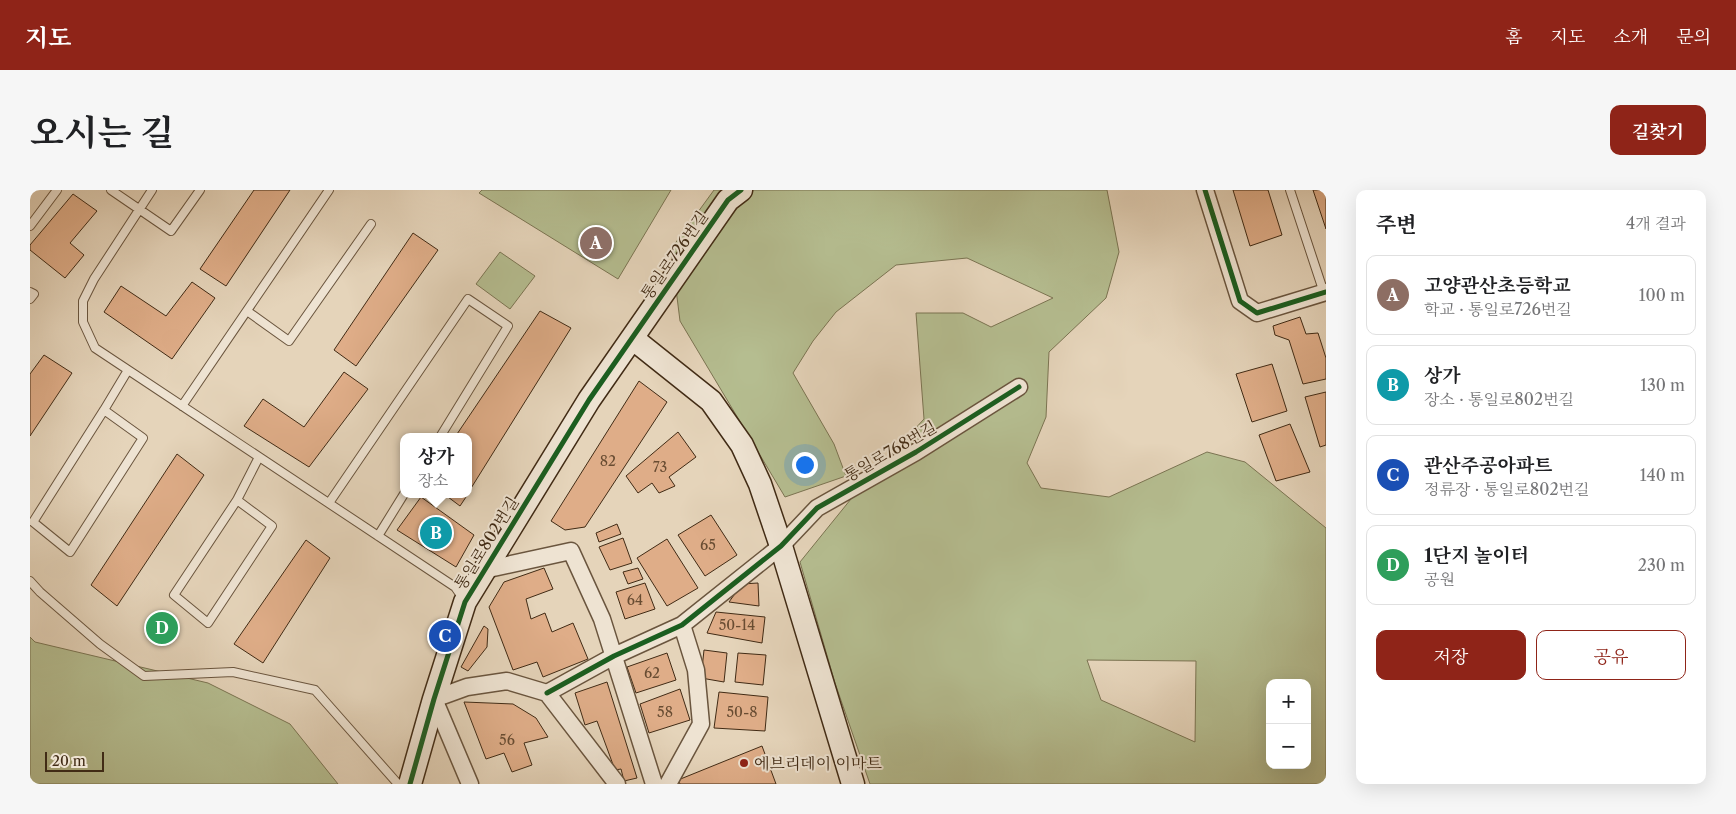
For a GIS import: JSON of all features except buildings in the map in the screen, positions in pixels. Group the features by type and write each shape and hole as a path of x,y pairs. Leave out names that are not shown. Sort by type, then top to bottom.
{"street":[{"name":"통일로726번길","path":"632,338 728,200 741,190"},
{"path":"1205,190 1240,301 1257,313 1325,295"},
{"path":"632,338 711,401 742,445 760,484 782,546 853,784"},
{"name":"통일로802번길","path":"410,784 434,699 465,602 588,400 632,338"},
{"name":"통일로768번길","path":"547,693 614,656 682,625 782,546 817,508 916,452 1019,387"},
{"path":"484,570 571,551 602,619 654,784"},
{"path":"668,784 701,724 696,670 682,625"},
{"path":"470,784 434,699 467,687 507,681 547,693 617,784"}],"lane":[{"path":"30,226 57,190"},
{"path":"110,190 171,230 200,190"},
{"path":"152,190 94,279 83,301 84,322 95,348 455,587 465,602"},
{"path":"182,406 329,190"},
{"path":"1290,190 1325,295"},
{"path":"247,311 289,341 371,224"},
{"path":"30,292 34,294 30,299"},
{"path":"329,503 468,299 508,326 442,433"},
{"path":"104,410 142,438 70,552 33,522 128,370"},
{"path":"237,500 272,526 208,623 174,595 237,500 259,457"},
{"path":"378,536 402,498"},
{"path":"30,581 100,644 144,676 232,672 315,690 398,784"}],"green space":[{"path":"482,190 671,190 618,279 479,193"},
{"path":"714,190 1107,190 1119,252 1106,298 1049,352 1046,417 1027,463 1041,488 1109,497 1207,452 1245,462 1326,528 1326,784 870,784 835,683 800,562 855,494 924,419 916,313 963,313 991,327 1053,298 967,258 896,265 836,312 813,341 793,373 834,444 846,476 785,497 680,321 671,249","holes":["1087,660 1196,661 1195,742 1101,700"]},
{"path":"500,252 535,276 510,309 476,284"},
{"path":"30,637 35,642 208,683 290,724 338,784 30,784"}],"cycle path":[{"path":"410,784 434,699 465,602 589,400 728,200 741,190"},
{"path":"1205,190 1240,301 1257,313 1326,292"},
{"path":"547,693 614,656 682,625 781,546 817,508 916,452 1019,387"}],"place":[{"name":"고양관산초등학교","path":"596,243"},
{"name":"상가","path":"436,533"},
{"name":"1단지 놀이터","path":"162,628"},
{"name":"관산주공아파트","path":"445,636"},
{"name":"에브리데이 이마트","path":"744,763"}]}
